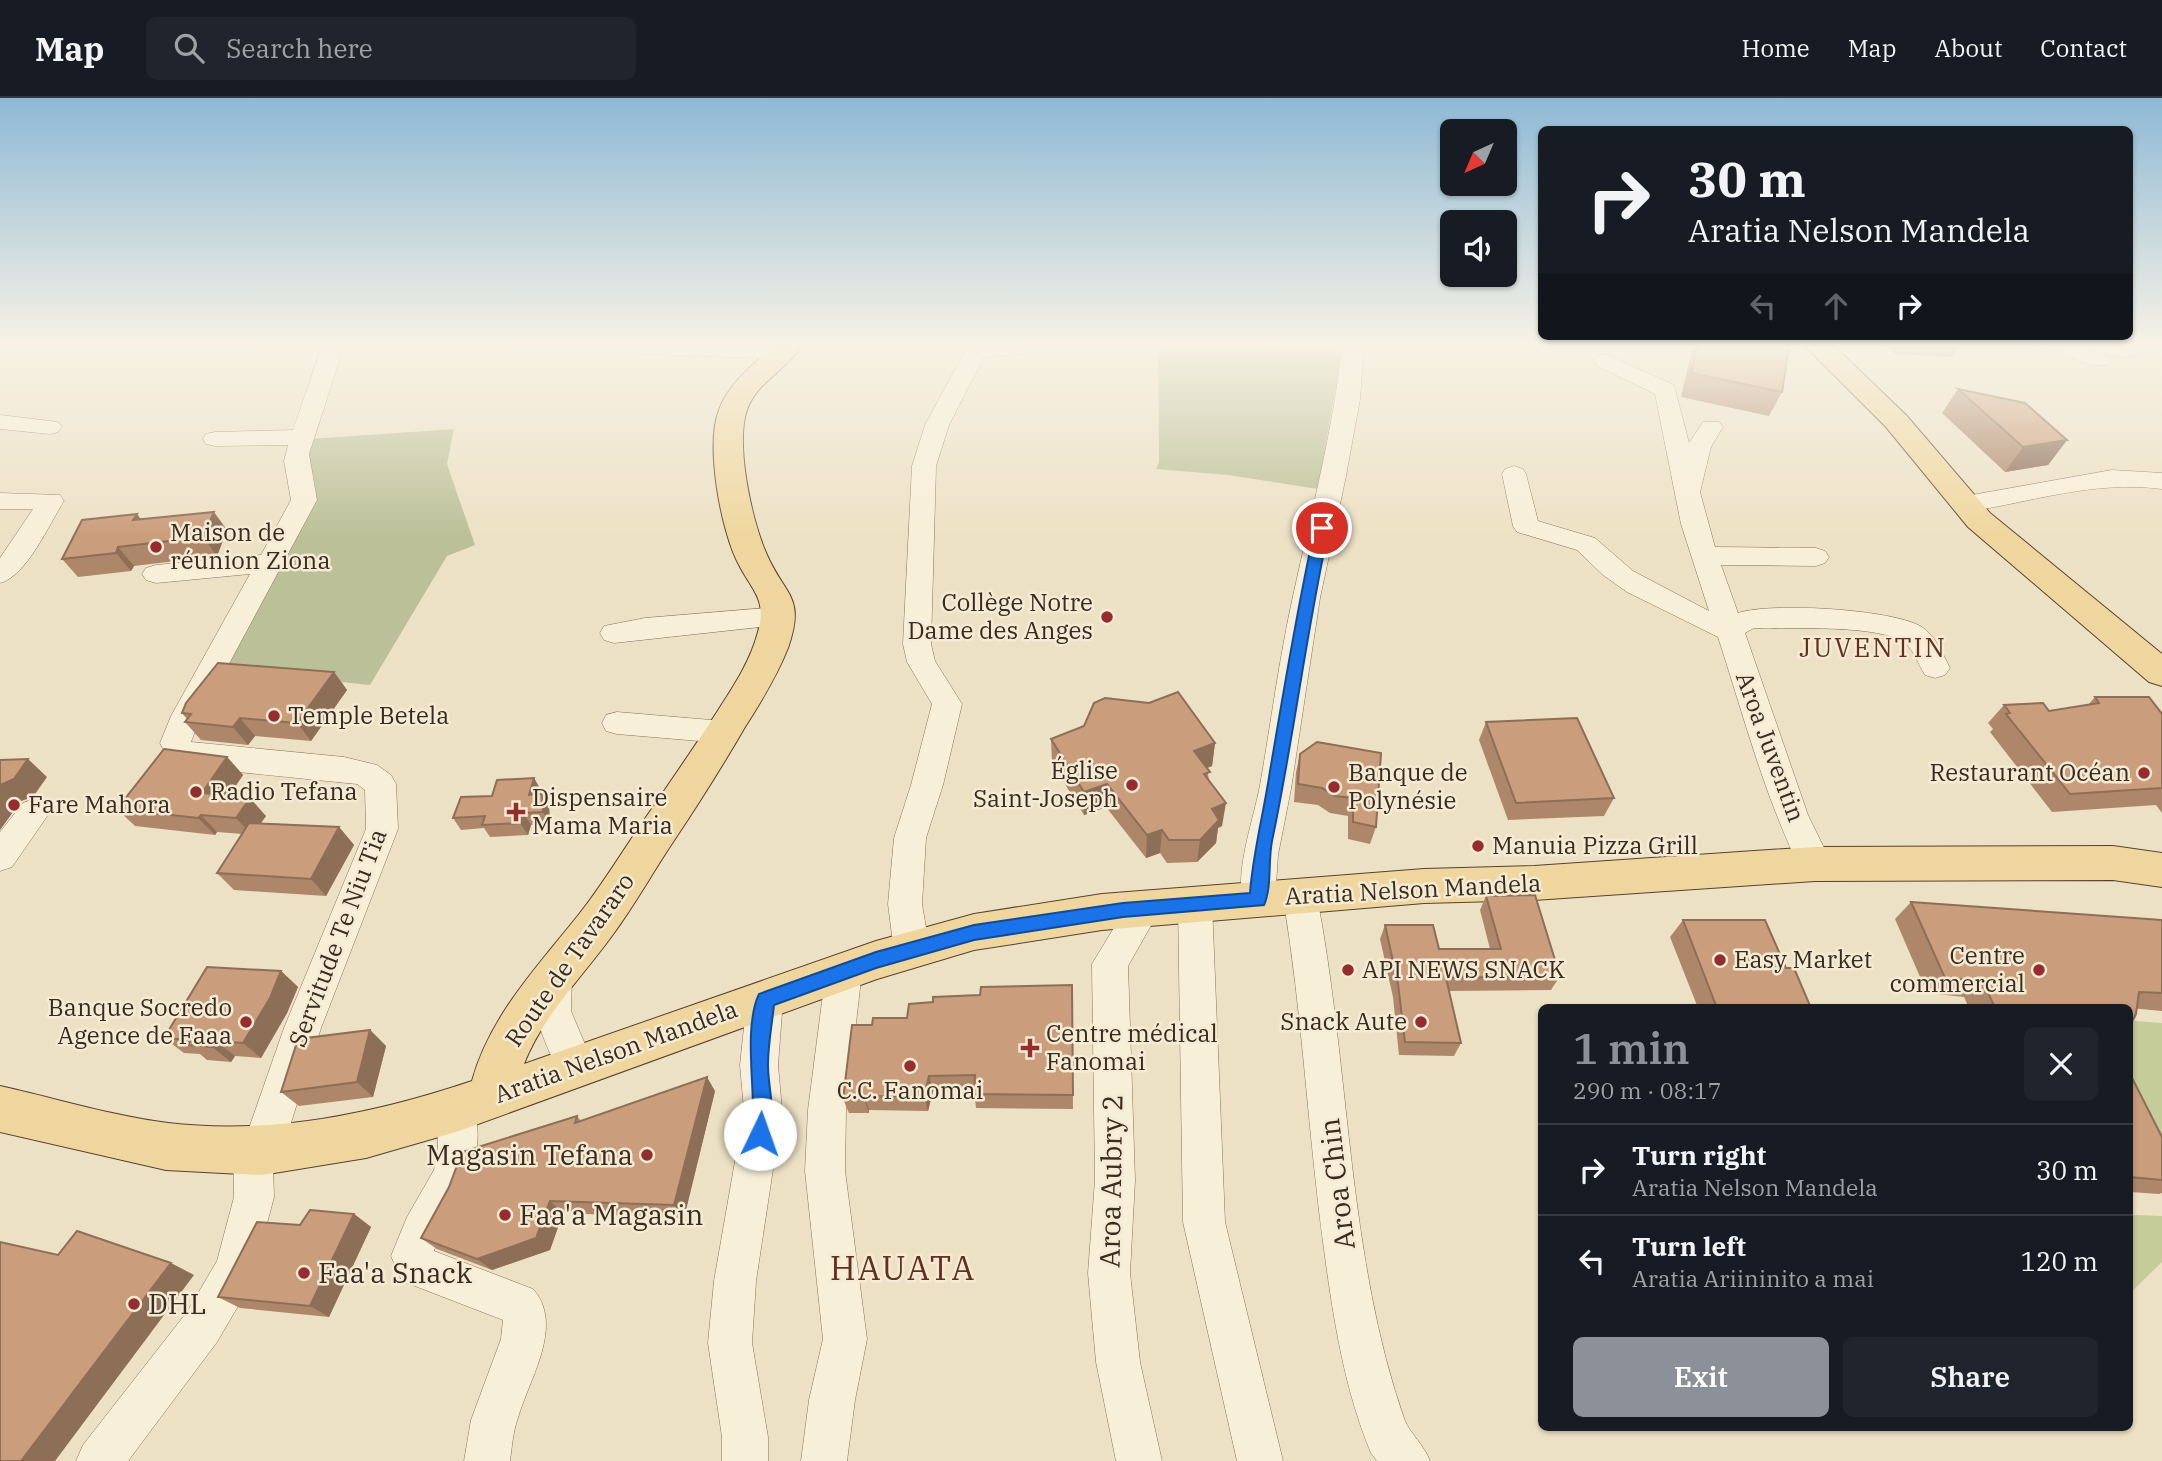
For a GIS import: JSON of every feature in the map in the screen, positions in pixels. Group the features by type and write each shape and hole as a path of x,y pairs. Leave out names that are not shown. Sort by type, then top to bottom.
{"main road":[{"path":"734,410 731,415 731,454 736,501 748,550 755,566 776,596 778,617"},
{"path":"1885,410 1978,508 2162,673"},
{"path":"1978,508 2162,658"},
{"path":"1978,508 2018,568 2044,594 2162,687"},
{"path":"2082,591 2108,604 2162,644"},
{"name":"Route de Tavararo","path":"474,1103 495,1077 503,1055 554,976 596,925 698,775 756,678 778,617"},
{"name":"Aratia Nelson Mandela","path":"0,1108 166,1146 258,1151 366,1135 474,1103 844,971 974,932 1144,908 1424,886 1534,883 1815,863 2021,861 2113,863 2162,870"},
{"name":"Aratia Nelson Mandela","path":"2068,864 2123,881 2162,885"}],"street":[{"name":"Servitude Te Niu Tia","path":"258,1151 382,829 380,784 366,774 344,769 188,755 179,750 175,743 186,716 304,500 304,486 295,467 312,410"},
{"path":"912,951 905,904 910,838 927,785 947,704 938,685 921,662 917,644 924,466 945,410"},
{"path":"1258,900 1261,855 1275,789 1306,597 1330,497 1346,410"},
{"name":"Aroa Juventin","path":"1670,410 1687,499 1728,630 1792,815 1815,863"},
{"path":"0,422 50,427"},
{"path":"1687,499 1699,447 1710,427"},
{"path":"215,439 302,437"},
{"path":"1514,474 1526,526 1594,548 1614,570 1648,591 1728,630 1754,618 1889,626 1913,635 1927,649 1935,668"},
{"path":"1978,508 2083,480 2133,478 2162,481"},
{"path":"0,501 51,501 8,565"},
{"path":"1706,558 1816,557"},
{"path":"156,574 268,563"},
{"path":"614,633 672,625 778,617"},
{"path":"617,723 723,732"},
{"path":"0,858 34,813"},
{"name":"Aroa Chin","path":"1300,897 1313,968 1340,1217 1356,1325 1387,1437 1407,1461"},
{"path":"1195,904 1204,1222 1260,1461"},
{"name":"Aroa Aubry 2","path":"1139,1461 1118,1362 1109,1273 1115,1180 1110,964 1144,908"},
{"path":"824,1461 832,1400 845,1339 825,1171 827,1110 844,971"},
{"path":"554,976 552,1011 576,1068"},
{"path":"745,1461 745,1437 730,1343 735,1281 763,1110 758,1065 765,999"},
{"path":"474,1103 448,1185 414,1243 411,1256 417,1266 519,1304 525,1312 523,1339 494,1420 487,1461"},
{"path":"99,1461 202,1327 236,1269 254,1197 258,1151"}],"green space":[{"path":"1159,410 1332,410 1318,489 1228,475 1156,469 1159,462"},
{"path":"454,429 447,464 475,545 447,556 370,685 220,669 316,492 313,473 308,465 310,439"},
{"path":"2133,1022 2162,1023 2162,1192 2133,1134"},
{"path":"2133,1215 2162,1216 2162,1262 2133,1290"}],"building":[{"path":"1981,410 2032,410 2067,440 2023,447"},
{"path":"214,512 203,537 118,547 116,553 62,559 82,520 137,514 133,520"},
{"path":"218,663 334,672 297,723 240,718 233,727 185,722 191,714 182,713 186,703"},
{"name":"Église Saint-Joseph","path":"1178,692 1215,743 1194,751 1210,772 1204,774 1226,803 1212,809 1219,820 1200,840 1169,840 1162,830 1147,835 1107,784 1084,792 1051,739 1084,726 1094,703 1105,698 1149,703"},
{"path":"2095,697 2149,697 2162,714 2162,788 2070,794 2006,714 2010,713 2004,705 2043,703 2049,711 2099,703"},
{"path":"1577,718 1614,798 1516,803 1486,722"},
{"name":"Banque de Polynésie","path":"1317,742 1381,753 1376,827 1353,822 1353,798 1335,796 1322,788 1298,784 1300,754"},
{"path":"164,749 227,757 202,793 250,798 236,818 201,815 198,818 117,809"},
{"path":"28,759 14,779 0,785 0,760"},
{"path":"534,778 529,795 542,794 543,812 523,813 520,823 482,825 485,816 453,818 461,797 492,796 497,780"},
{"path":"249,823 339,827 311,879 217,873"},
{"path":"1535,895 1560,976 1446,978 1461,1043 1405,1042 1398,984 1385,925 1433,925 1439,949 1501,949 1486,896"},
{"name":"Centre commercial","path":"1911,902 2162,920 2162,993 2139,992 2133,1020 2133,1004 1993,1004 1983,981 1945,978"},
{"name":"Easy Market","path":"1683,920 1765,920 1786,968 1794,968 1809,1004 1715,1004"},
{"path":"207,967 281,971 270,998 243,1043 216,1041 212,1047 188,1045 191,1040 164,1038"},
{"path":"1072,985 1073,1095 974,1094 975,1075 929,1076 924,1097 865,1096 864,1099 843,1099 852,1025 872,1025 873,1018 907,1018 909,1004 933,1002 933,997 980,995 981,987"},
{"path":"370,1030 357,1082 281,1092 298,1039"},
{"path":"707,1077 674,1205 550,1201 536,1238 477,1259 421,1238 449,1187 462,1152 577,1116 575,1123"},
{"path":"2133,1080 2162,1137 2162,1180 2133,1177"},
{"name":"Faa'a Snack","path":"310,1210 354,1214 310,1306 218,1297 257,1222 300,1225"},
{"path":"77,1231 171,1263 21,1461 0,1461 0,1242 58,1255"}],"place":[{"name":"Maison de réunion Ziona","path":"156,547"},
{"name":"Collège Notre Dame des Anges","path":"1107,617"},
{"name":"Temple Betela","path":"274,716"},
{"name":"Restaurant Océan","path":"2144,773"},
{"name":"Église Saint-Joseph","path":"1132,785"},
{"name":"Banque de Polynésie","path":"1334,787"},
{"name":"Radio Tefana","path":"196,792"},
{"name":"Fare Mahora","path":"14,805"},
{"name":"Dispensaire Mama Maria","path":"516,812"},
{"name":"Manuia Pizza Grill","path":"1478,846"},
{"name":"Easy Market","path":"1720,960"},
{"name":"API NEWS SNACK","path":"1348,970"},
{"name":"Centre commercial","path":"2039,970"},
{"name":"Banque Socredo Agence de Faaa","path":"246,1022"},
{"name":"Snack Aute","path":"1421,1022"},
{"name":"Centre médical Fanomai","path":"1030,1048"},
{"name":"C.C. Fanomai","path":"910,1066"},
{"name":"Magasin Tefana","path":"647,1155"},
{"name":"Faa'a Magasin","path":"505,1215"},
{"name":"Faa'a Snack","path":"304,1273"},
{"name":"DHL","path":"134,1304"}],"district":[{"name":"JUVENTIN","path":"1873,648"},
{"name":"HAUATA","path":"903,1268"}],"route":[{"path":"760,1134 763,1110 758,1065 765,999 876,960 974,932 1123,910 1258,900 1261,855 1275,789 1306,597 1322,528"}]}
